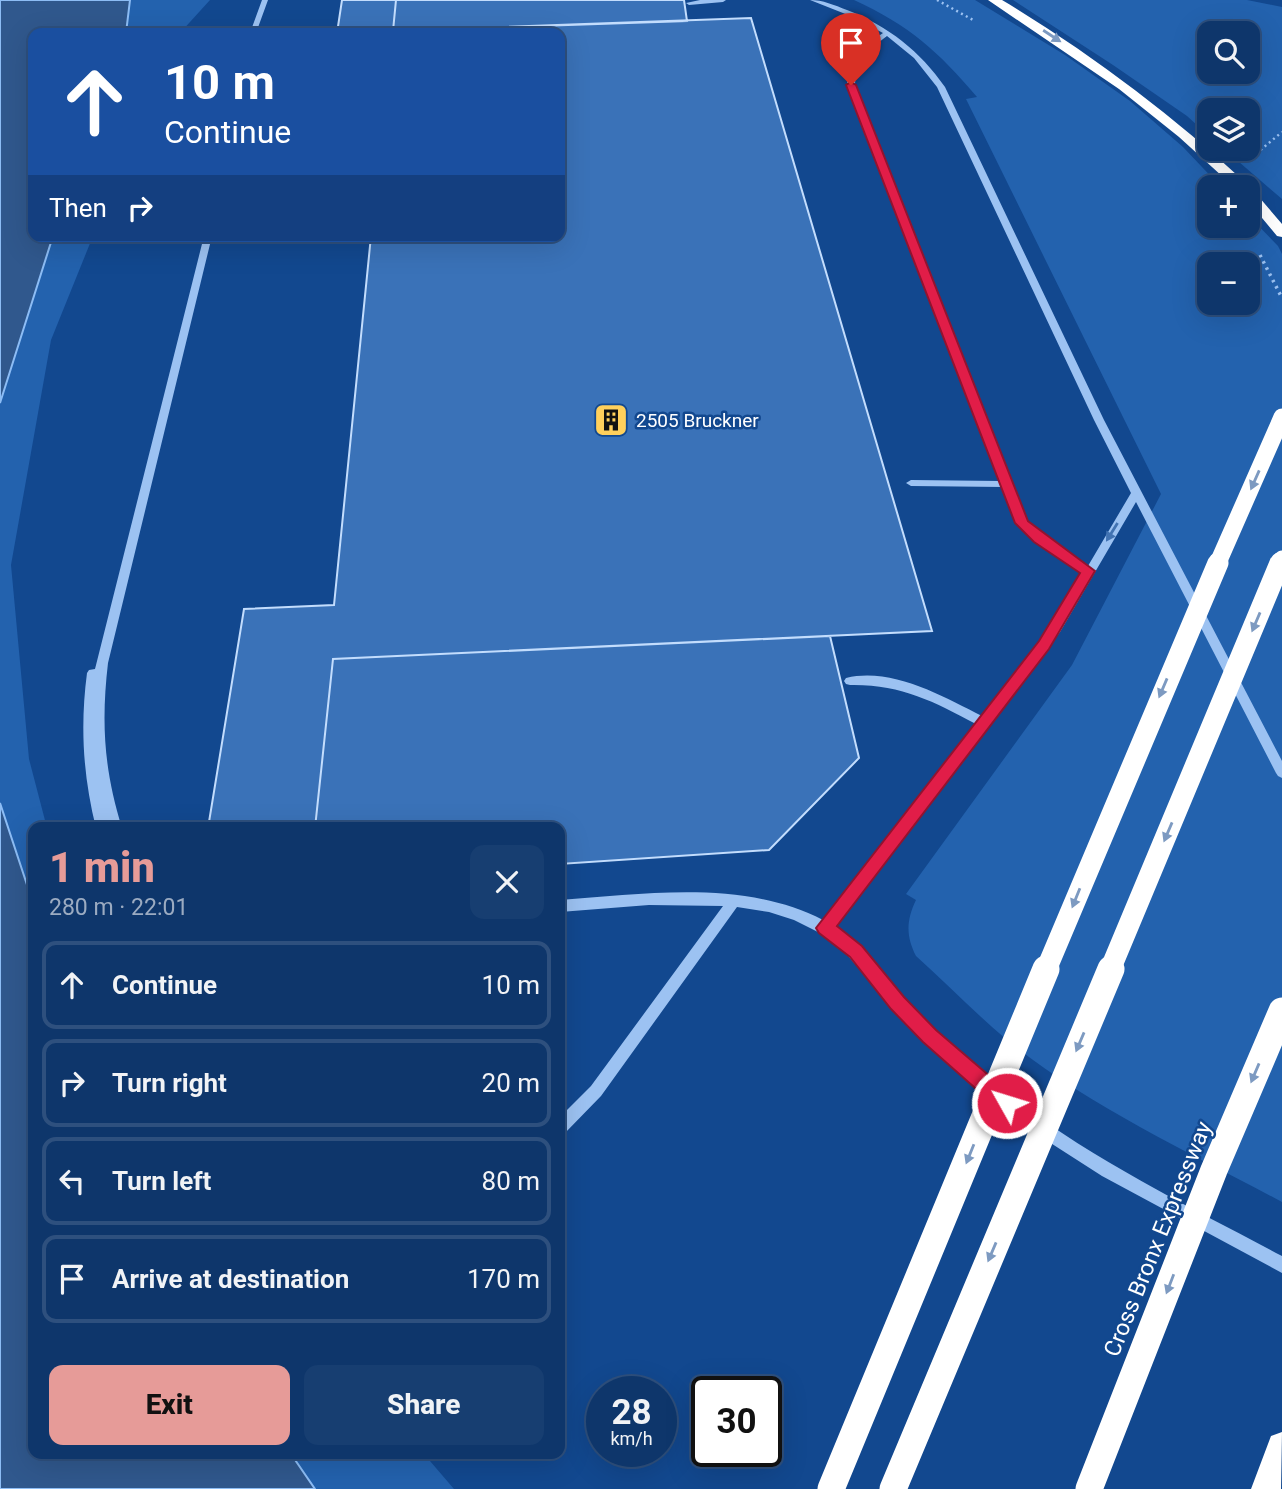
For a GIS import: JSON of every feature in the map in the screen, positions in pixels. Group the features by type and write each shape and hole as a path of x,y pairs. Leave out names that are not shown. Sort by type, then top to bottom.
{"highway":[{"path":"994,0 1066,45 1139,97 1227,175"},
{"path":"1260,208 1282,233"},
{"path":"831,1489 1149,721 1282,417"},
{"path":"893,1489 1282,559"},
{"name":"Cross Bronx Expressway","path":"1089,1489 1219,1159 1282,1011"},
{"path":"1266,1489 1282,1447"}],"street":[{"path":"258,28 267,0"},
{"path":"689,3 723,0"},
{"path":"825,928 1056,629 1088,571 1039,538 1022,523 851,85 857,59 870,44 887,33"},
{"path":"101,822 92,787 86,739 93,671 200,242"},
{"path":"114,822 102,778 96,731 102,663 207,242"},
{"path":"911,483 1007,484"},
{"path":"850,681 872,679 908,685 984,723"},
{"path":"1257,727 1282,751"},
{"path":"565,906 678,900 734,901 796,914 825,928 856,951 897,1003 929,1036 965,1069 1048,1134 1108,1170 1282,1265"},
{"path":"565,1123 596,1091 734,901"}],"lane":[{"path":"813,0 847,12 887,33 922,61 941,87 1099,420 1282,773"},
{"path":"1088,571 1136,492"}],"path":[{"path":"1260,151 1282,132"},
{"path":"1255,245 1282,298"}],"shaded area":[{"path":"0,0 130,0 127,28 28,28 28,242 51,242 0,403"},
{"path":"130,0 210,0 185,28 127,28"},
{"path":"854,0 975,0 1065,55 1130,101 1183,147 1210,175 1197,175 1197,238 1260,238 1260,227 1282,254 1282,1202 1140,1127 1071,1086 1006,1039 916,956 913,949 908,928 916,900 906,894 1072,665 1161,494 966,99 977,97 936,53 891,19"},
{"path":"1013,0 1247,0 1282,7 1282,199 1260,180 1260,175 1254,175 1238,161 1260,161 1260,98 1197,98 1197,125"},
{"path":"51,242 91,242 51,340 11,565 29,759 45,822 28,822 28,888 0,803 0,403"},
{"path":"0,803 28,888 28,1459 294,1459 315,1489 0,1489"},
{"path":"294,1459 428,1459 454,1489 315,1489"}],"building":[{"name":"2505 Bruckner","path":"342,0 396,0 393,28 338,28"},
{"path":"396,0 684,0 687,21 481,28 393,28"},
{"name":"2505 Bruckner","path":"751,18 932,631 333,659 316,822 209,822 244,609 334,605 370,242 565,242 565,28 476,28"},
{"path":"830,636 859,758 769,850 565,864 565,822 316,822 333,659"}],"place":[{"name":"2505 Bruckner","path":"611,420"}],"route":[{"path":"851,85 1022,523 1039,538 1088,571 1056,629 825,928 856,951 897,1003 929,1036 1007,1103"}]}
